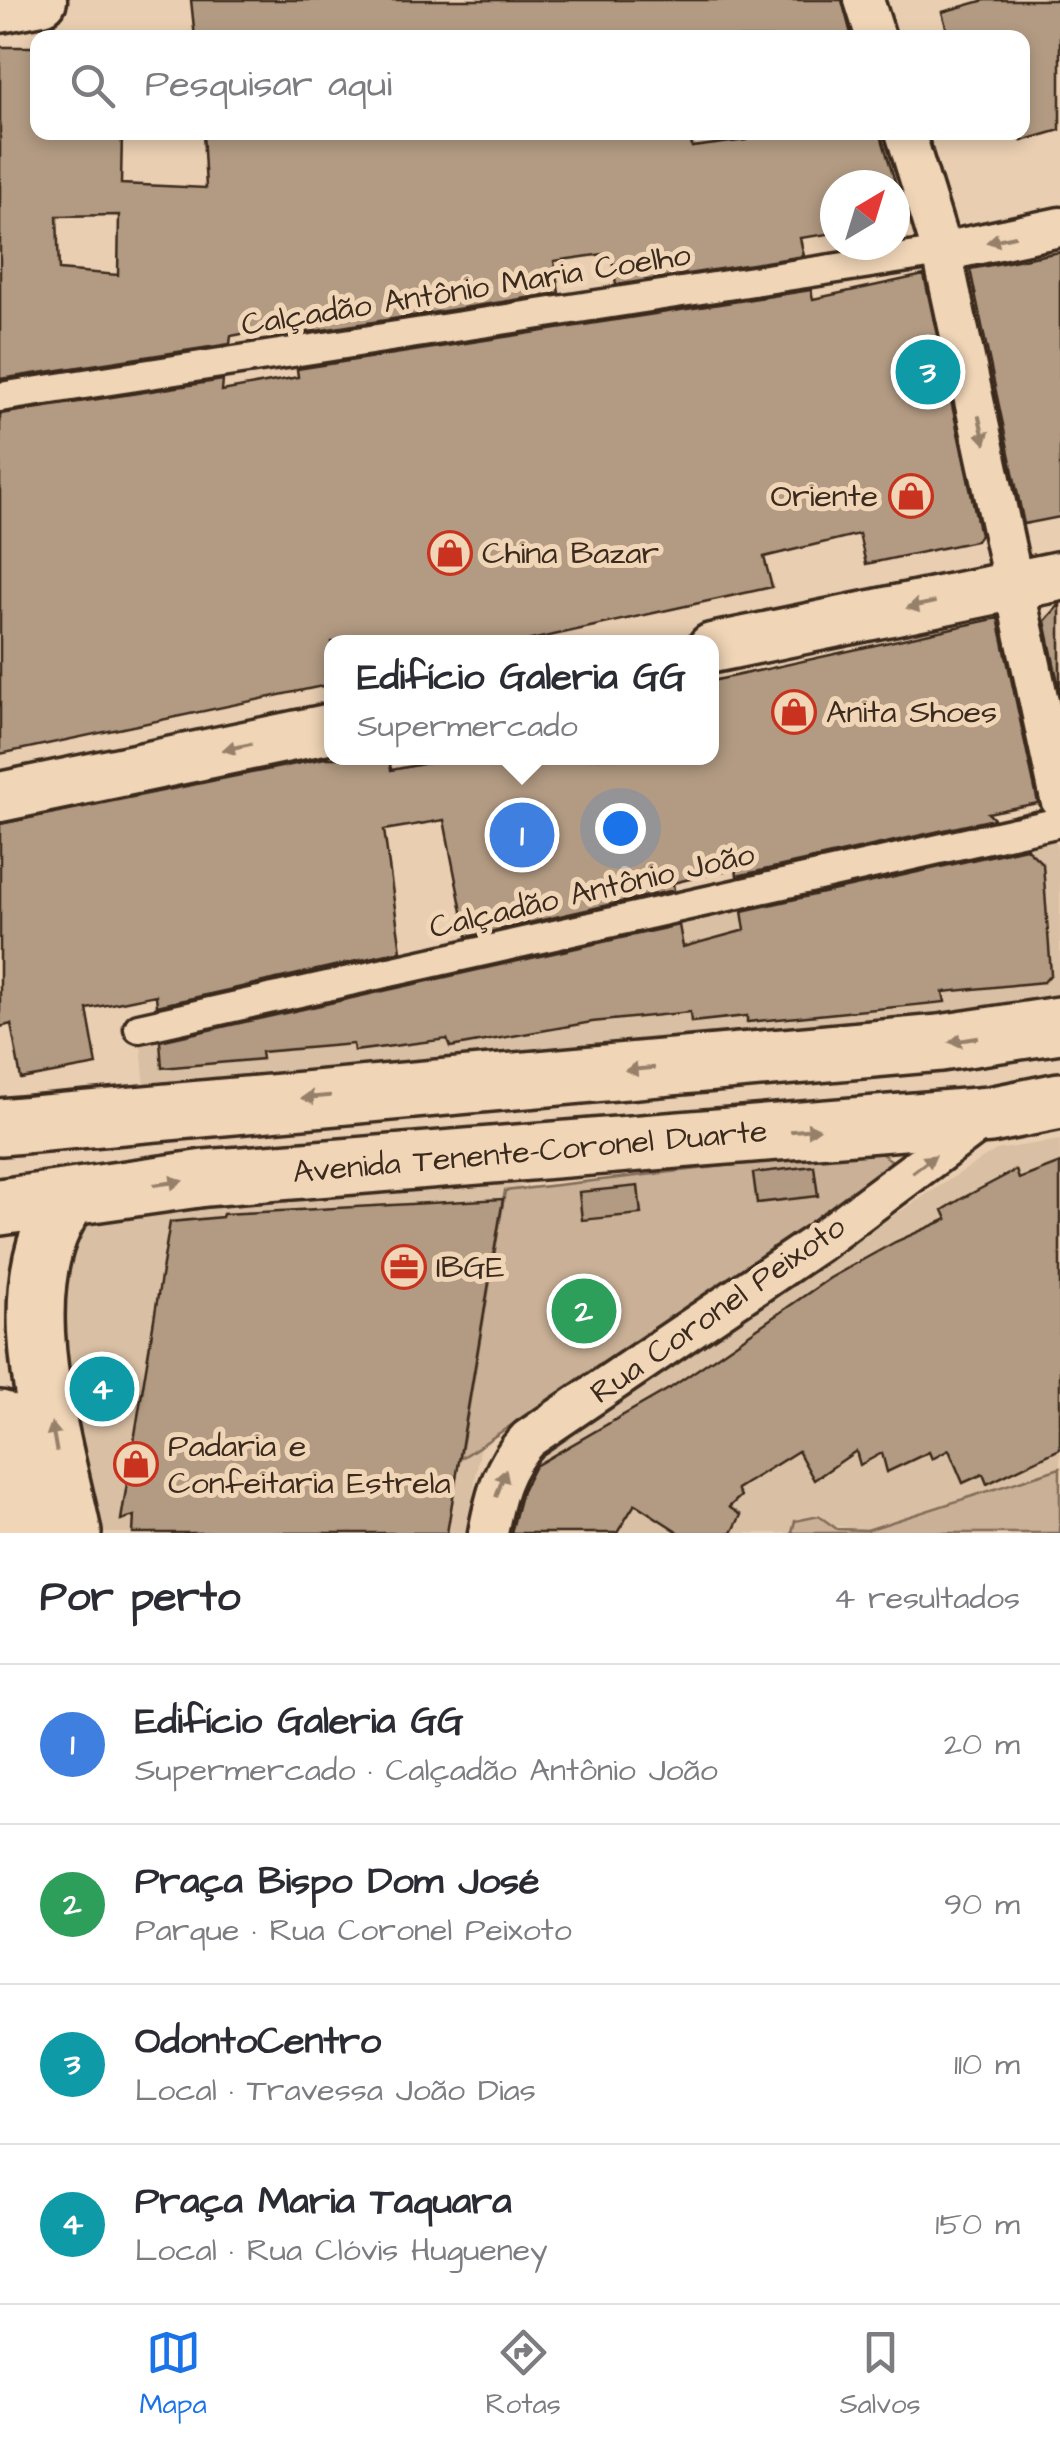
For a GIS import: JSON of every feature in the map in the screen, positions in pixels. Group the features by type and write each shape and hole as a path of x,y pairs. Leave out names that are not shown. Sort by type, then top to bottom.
{"main road":[{"path":"0,1127 940,1043 1060,1025"},
{"name":"Avenida Tenente-Coronel Duarte","path":"0,1207 205,1178 990,1115 1060,1101"},
{"path":"71,1197 57,1214 44,1243 36,1281 35,1336 73,1533"},
{"path":"0,1419 24,1533"}],"street":[{"path":"0,8 42,0"},
{"path":"864,0 873,30"},
{"path":"907,140 1038,580 1060,799"},
{"path":"942,252 1060,226"},
{"name":"Calçadão Antônio Maria Coelho","path":"0,397 942,252"},
{"path":"719,647 1038,580"},
{"path":"0,797 324,730"},
{"name":"Calçadão Antônio João","path":"139,1028 1060,822"},
{"name":"Rua Coronel Peixoto","path":"488,1533 502,1477 528,1439 805,1252 990,1115"}],"shaded area":[{"path":"1060,612 1060,751 1033,617"},
{"path":"1055,835 1060,872 1060,1013 145,1087 141,1043"},
{"path":"1060,1140 1060,1468 867,1530 795,1521 792,1533 505,1533 512,1497 536,1457 860,1237 996,1150"},
{"path":"874,1149 891,1160 884,1179 460,1459 505,1191"},
{"path":"522,1180 467,1533 89,1533 59,1375 63,1226 158,1209"},
{"path":"1060,1468 1060,1533 792,1533 795,1521 819,1516 837,1529 867,1530"}],"building":[{"path":"191,0 842,0 850,30 194,30"},
{"path":"985,0 1060,0 1060,130 1030,139 1030,30 947,30 942,12"},
{"path":"0,47 30,47 30,140 122,140 121,184 206,188 203,140 691,140 692,147 746,140 882,140 891,170 820,170 820,235 800,238 804,256 616,285 611,253 554,261 559,293 290,335 289,325 231,336 230,344 0,379","holes":["119,215 118,275 59,270 57,216"]},
{"path":"1060,252 1060,517 1024,524 970,269"},
{"path":"924,275 980,535 976,541 866,564 859,534 764,557 772,587 554,635 324,635 324,686 0,754 0,414 223,380 222,391 298,377 297,369 811,290 813,299"},
{"path":"1060,604 1060,692 1045,621"},
{"path":"998,618 1038,803 988,813 994,819 737,876 736,868 673,883 674,890 467,937 444,820 384,830 401,951 157,1006 156,995 87,1009 97,1065 21,1079 11,1024 0,1027 0,824 324,758 324,765 390,765 391,770 418,765 719,765 719,679"},
{"path":"1026,848 1043,864 1051,974 1044,982 943,992 945,1002 778,1019 747,1022 747,1016 691,1022 690,1012 592,1022 450,1047 447,1039 354,1051 353,1044 261,1052 262,1059 162,1068 160,1041 679,925 683,947 745,930 742,911"},
{"path":"1060,1163 1060,1449 987,1484 983,1474 963,1483 949,1450 932,1459 929,1452 887,1472 882,1453 860,1465 856,1451 814,1480 798,1451 737,1489 741,1496 729,1507 741,1515 732,1533 680,1533 635,1504 617,1533 511,1533 522,1491 535,1466 672,1387 830,1278 947,1219 943,1210 961,1199 1016,1170 1019,1179"},
{"path":"814,1166 818,1196 757,1203 753,1173"},
{"path":"638,1186 641,1214 582,1220 579,1192"},
{"path":"503,1199 447,1533 133,1533 134,1516 121,1520 170,1222 223,1214"}],"place":[{"name":"OdontoCentro","path":"928,372"},
{"name":"Oriente","path":"911,496"},
{"name":"China Bazar","path":"450,553"},
{"name":"Anita Shoes","path":"794,712"},
{"name":"Edifício Galeria GG","path":"522,835"},
{"name":"IBGE","path":"404,1267"},
{"name":"Praça Bispo Dom José","path":"584,1311"},
{"name":"Praça Maria Taquara","path":"102,1389"},
{"name":"Padaria e Confeitaria Estrela","path":"136,1464"}]}
